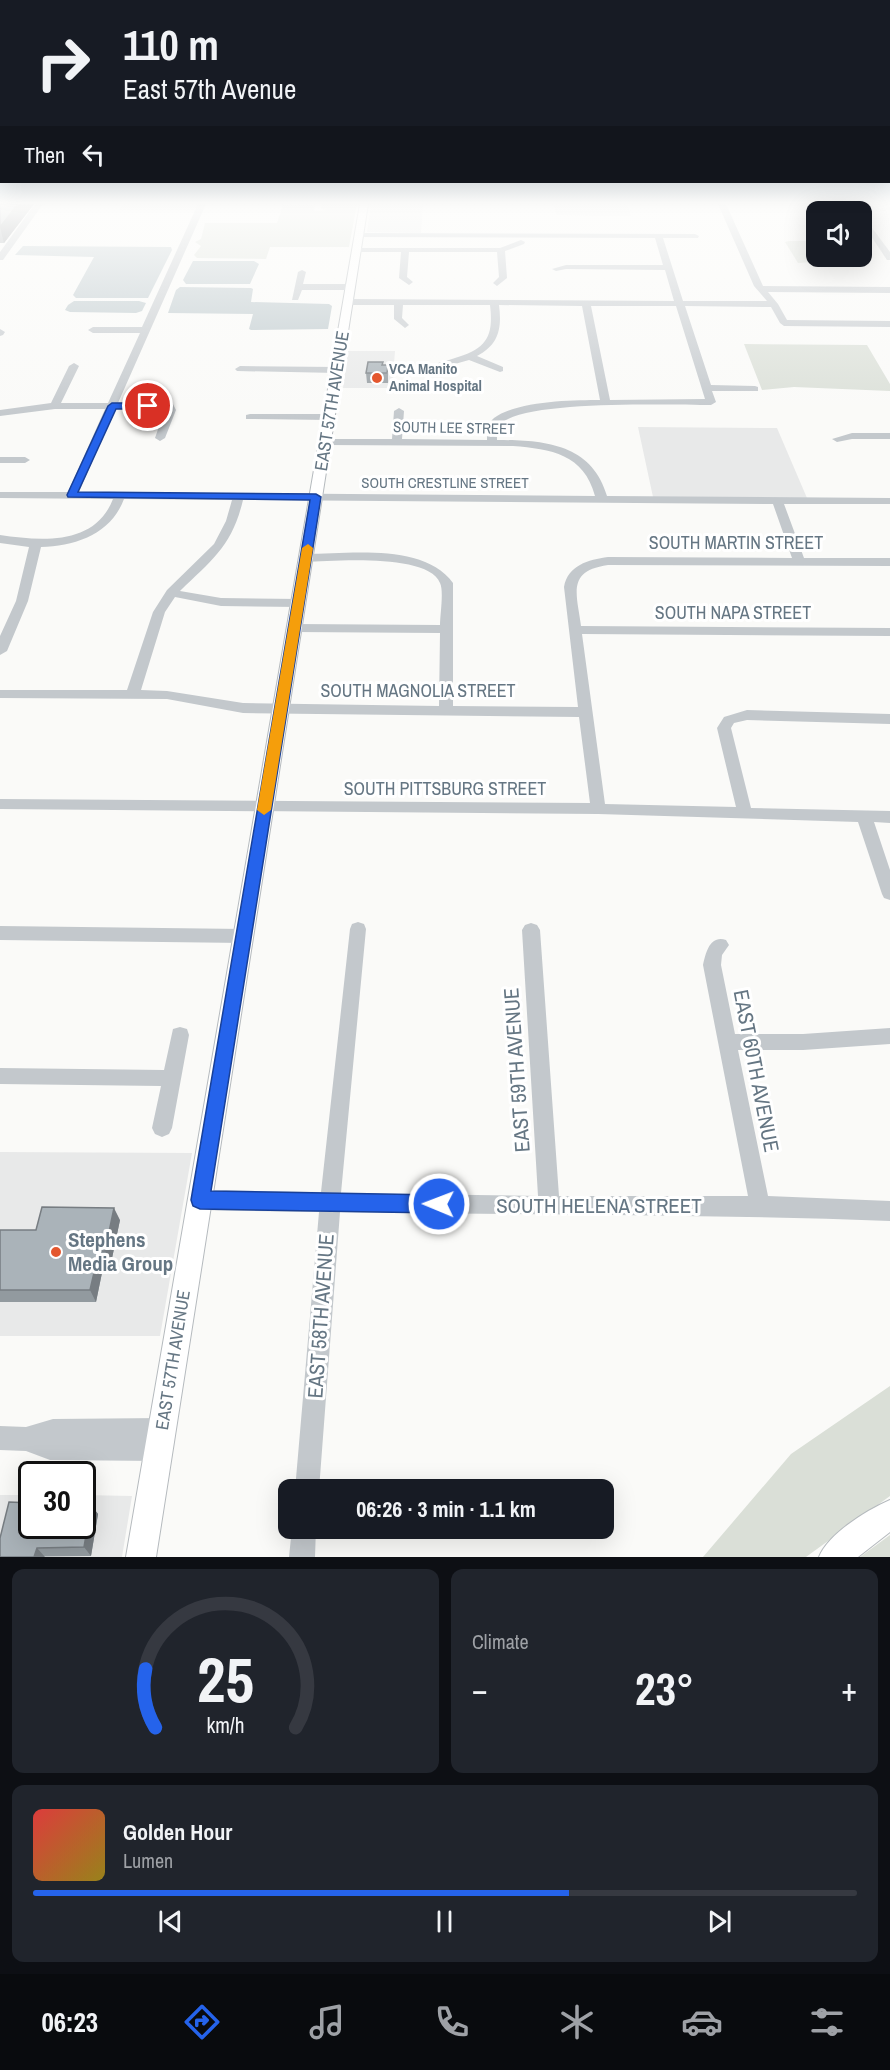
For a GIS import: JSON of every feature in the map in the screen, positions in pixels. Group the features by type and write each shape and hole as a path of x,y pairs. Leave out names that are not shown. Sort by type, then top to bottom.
{"main road":[{"name":"EAST 57TH AVENUE","path":"141,1557 353,277"},
{"path":"834,1557 869,1528 890,1515"}],"street":[{"path":"72,495 170,277"},
{"path":"295,298 301,277"},
{"path":"403,277 409,282"},
{"path":"497,283 503,277"},
{"path":"492,443 492,431 497,421 507,415 539,408 605,402 711,402 671,277"},
{"path":"754,277 760,289 772,302 781,320 786,324 890,324"},
{"path":"298,286 399,302 772,302"},
{"path":"760,289 889,287"},
{"path":"399,302 398,320 405,325"},
{"path":"437,366 470,357 484,348 494,335 494,302"},
{"path":"586,303 605,402"},
{"path":"93,330 147,330"},
{"path":"470,357 500,369"},
{"path":"55,406 74,366"},
{"path":"240,369 337,370"},
{"path":"708,388 754,389"},
{"path":"0,413 55,406 169,406 171,410 160,438"},
{"path":"397,442 399,411"},
{"path":"250,417 329,417"},
{"path":"837,439 852,436 890,436"},
{"name":"SOUTH LEE STREET","path":"325,442 492,443 539,446 581,460"},
{"path":"595,455 581,460 599,480 602,499"},
{"path":"0,460 25,460"},
{"name":"SOUTH CRESTLINE STREET","path":"0,495 890,501"},
{"path":"0,539 36,544 69,539 98,528 110,518 120,496"},
{"path":"133,694 154,626 171,594 219,546 232,521 238,497"},
{"path":"777,500 800,562"},
{"path":"0,651 22,601 36,544"},
{"path":"306,558 403,559 432,566 442,574 447,583 446,710"},
{"name":"SOUTH MARTIN STREET","path":"576,630 571,581 583,567 608,561 890,562"},
{"path":"171,594 221,602 299,603"},
{"path":"295,628 446,629"},
{"path":"576,630 598,809"},
{"name":"SOUTH NAPA STREET","path":"576,630 890,632"},
{"name":"SOUTH MAGNOLIA STREET","path":"0,694 177,696 243,708 585,712"},
{"path":"745,813 724,728 729,720 747,715 890,719"},
{"name":"SOUTH PITTSBURG STREET","path":"0,804 598,809 890,817"},
{"path":"864,816 890,894"},
{"name":"EAST 58TH AVENUE","path":"308,1479 330,1202 358,929"},
{"name":"EAST 59TH AVENUE","path":"531,930 549,1206"},
{"path":"0,933 244,936"},
{"name":"EAST 60TH AVENUE","path":"720,945 714,954 712,965 760,1206"},
{"path":"162,1128 180,1035"},
{"path":"728,1042 803,1042 890,1036"},
{"path":"0,1076 171,1078"},
{"name":"SOUTH HELENA STREET","path":"200,1200 549,1206 760,1206 890,1211"},
{"path":"0,1438 26,1439 50,1448 160,1440"},
{"path":"302,1557 303,1539"}],"shaded area":[{"path":"83,277 159,277 148,298 76,298 73,295"},
{"path":"185,277 253,277 250,284 186,284 183,280"},
{"path":"180,287 251,288 253,289 251,302 329,304 332,306 328,329 251,330 249,329 253,314 168,313 176,290"},
{"path":"74,301 139,301 146,303 142,311 136,313 65,310"},
{"path":"744,344 867,345 890,384 890,391 794,387 762,390"},
{"path":"348,351 395,351 392,388 343,388"},
{"path":"638,427 777,428 807,498 653,497"},
{"path":"0,1152 192,1153 160,1336 0,1336"},
{"path":"890,1386 890,1496 806,1557 703,1557 791,1454"},
{"path":"0,1495 18,1495 18,1539 96,1539 96,1495 132,1496 122,1557 0,1557"},
{"path":"890,1535 890,1557 860,1557"}],"building":[{"path":"368,362 383,362 382,365 388,365 387,373 366,373"},
{"name":"Stephens Media Group","path":"42,1207 114,1208 105,1251 99,1251 90,1290 0,1290 0,1230 36,1230"},
{"path":"9,1502 18,1502 18,1539 85,1539 84,1547 37,1548 34,1557 0,1557 0,1538"}],"slow traffic":[{"path":"264,810 308,548"}],"place":[{"name":"VCA Manito Animal Hospital","path":"377,378"},
{"name":"Stephens Media Group","path":"56,1252"}],"route":[{"path":"148,406 112,406 72,495 316,497 200,1200 439,1204"}]}
